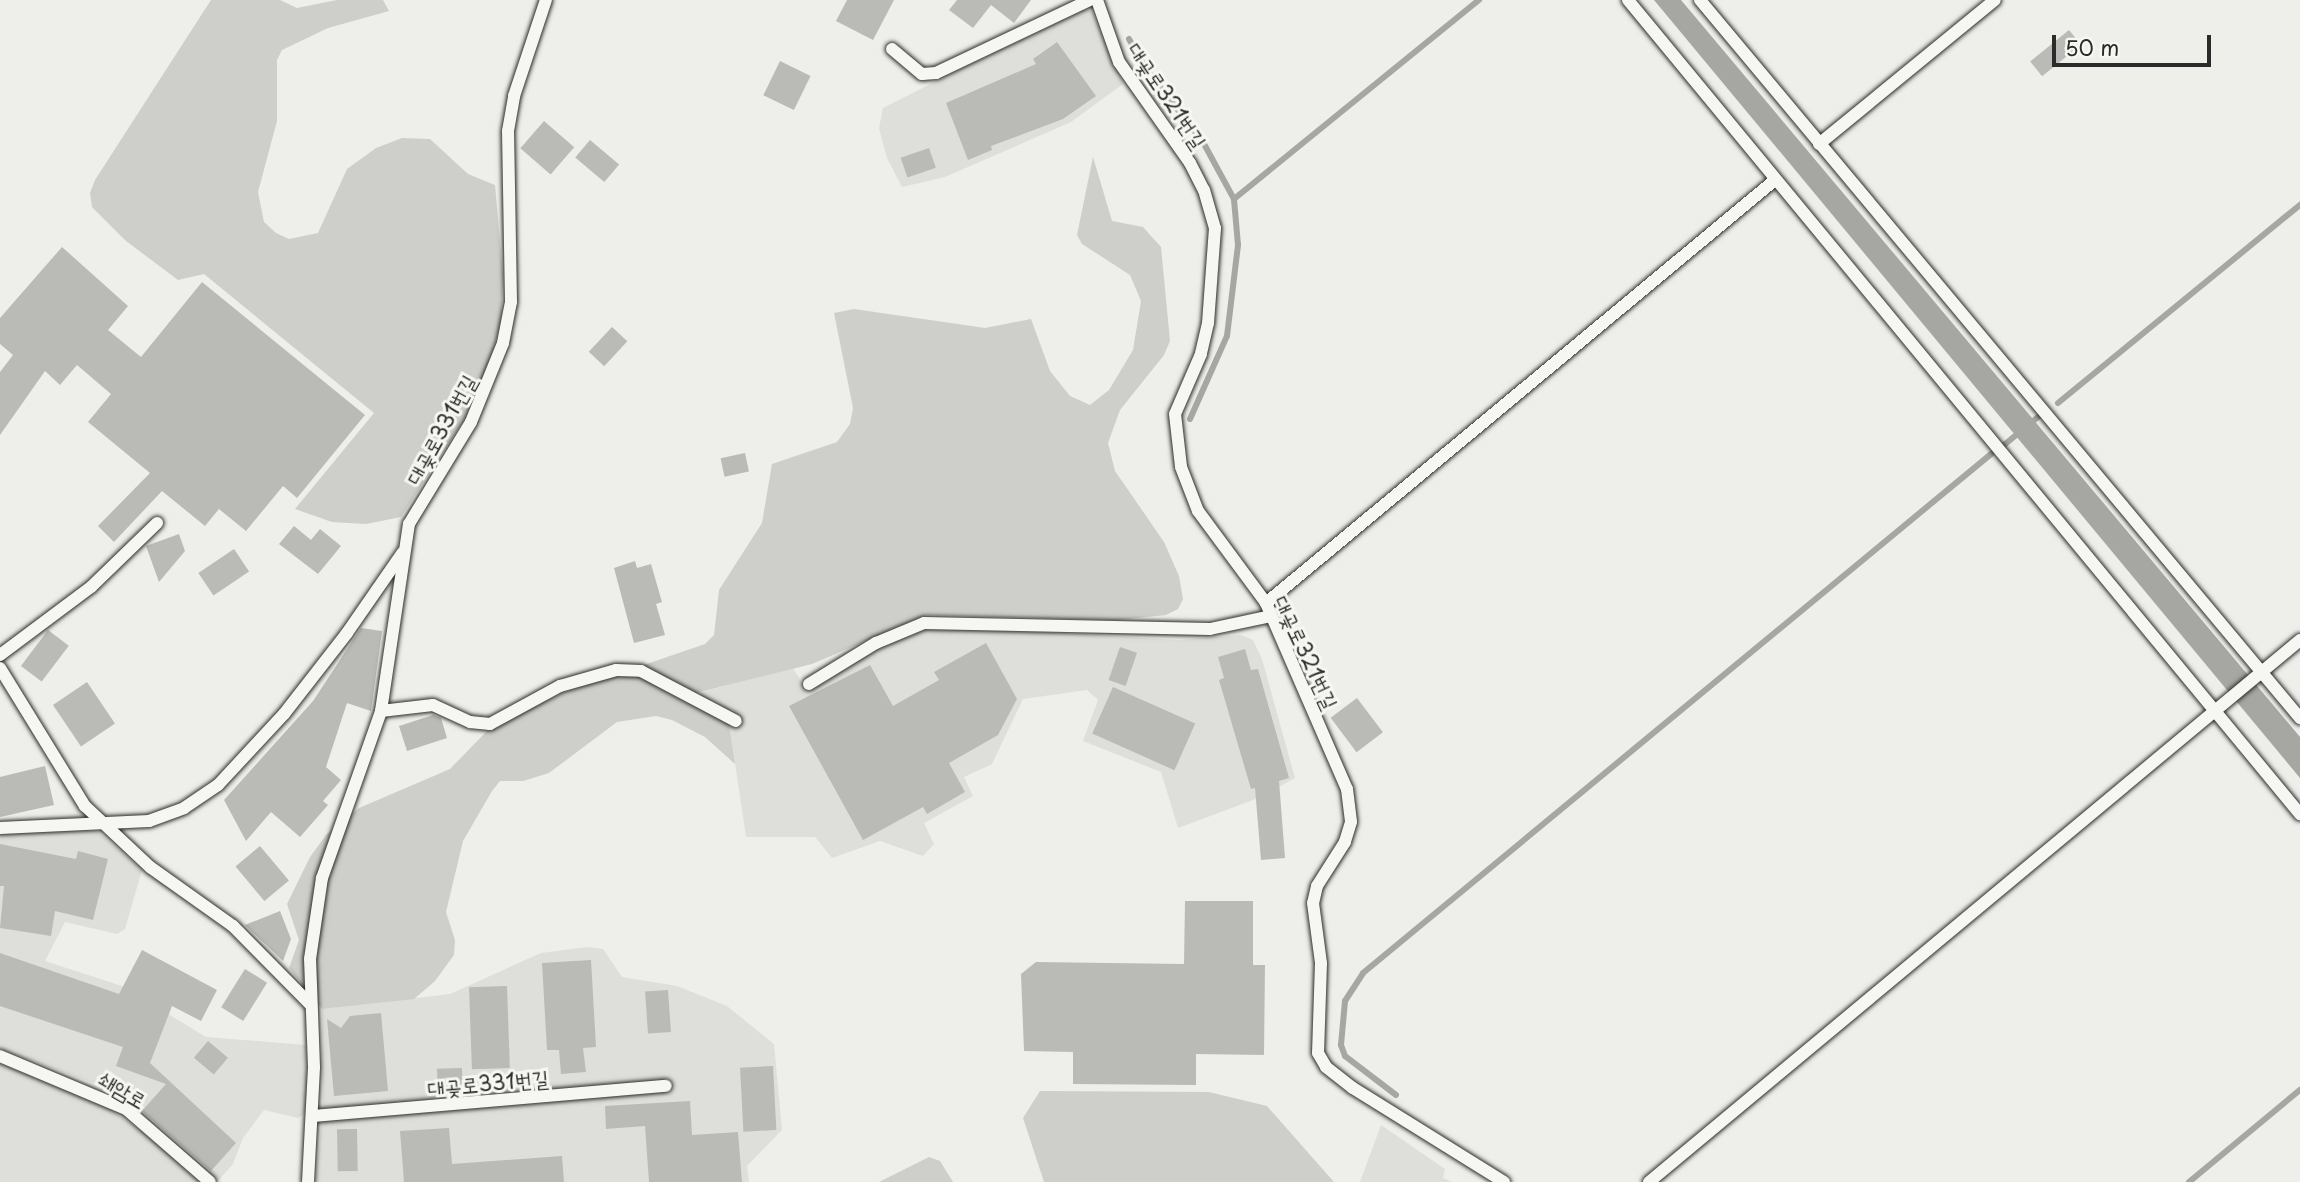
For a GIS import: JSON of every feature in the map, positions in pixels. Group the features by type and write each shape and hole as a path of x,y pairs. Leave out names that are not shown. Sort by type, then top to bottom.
{"lane":[{"name":"대곶로331번길","path":"308,1182 313,1116 310,958 322,878 381,711 409,524 471,422 503,343 511,302 508,131 514,96 546,0"},
{"path":"892,49 922,75 936,73 1090,0"},
{"name":"대곶로321번길","path":"1097,0 1119,62 1204,191 1215,228 1212,298 1201,354 1175,414 1174,440 1198,511 1266,603 1347,789 1351,810 1345,842 1317,886 1313,903 1321,963 1318,1053 1326,1067 1353,1088 1504,1182"},
{"path":"1628,0 2211,711 2300,814"},
{"path":"1700,0 2300,718"},
{"path":"1819,144 1995,0"},
{"path":"1266,603 1775,180"},
{"path":"0,655 90,587 157,523"},
{"path":"0,828 50,822 104,826 149,821 172,813 218,785 324,664 405,549"},
{"path":"809,684 876,643 924,623 1210,629 1271,616"},
{"path":"1649,1182 2211,711 2300,640"},
{"path":"0,668 86,806 104,826 150,867 233,926 311,1005"},
{"path":"381,711 433,705 470,722 490,724 560,686 616,670 641,671 736,721"},
{"name":"쇄암로","path":"0,1056 126,1109 210,1182"},
{"name":"대곶로331번길","path":"313,1116 666,1086"}],"shaded area":[{"path":"211,0 280,0 297,8 337,0 383,0 389,11 328,28 282,50 277,60 277,121 258,192 264,222 276,233 289,239 318,233 347,169 376,148 402,138 430,139 468,174 495,185 503,276 501,322 492,355 467,415 401,517 366,524 332,522 295,509 374,413 204,274 178,280 126,241 92,207 90,193 95,180"},
{"path":"1654,0 1681,0 2300,737 2300,778"},
{"path":"1079,9 1092,11 1123,84 1071,122 945,177 902,187 887,158 879,128 883,108"},
{"path":"1093,157 1112,221 1143,227 1161,247 1170,341 1164,355 1120,410 1108,443 1115,471 1164,542 1179,576 1183,599 1178,609 1166,615 1117,620 926,615 812,664 692,694 728,716 735,764 705,737 672,720 656,716 617,722 549,773 523,781 500,781 492,791 463,841 446,912 455,940 454,955 435,981 414,999 322,1009 289,968 299,940 287,904 310,857 326,835 359,808 450,769 487,731 508,719 565,692 705,644 714,635 719,590 762,523 772,464 837,442 850,424 853,408 834,313 854,309 985,328 1031,319 1050,371 1070,396 1090,405 1109,390 1133,350 1141,301 1130,275 1082,244 1077,235"},
{"path":"950,627 1179,640 1241,635 1253,640 1262,659 1295,778 1261,797 1178,828 1161,772 1083,741 1098,700 1087,690 1023,699 992,764 964,777 973,796 924,823 934,844 923,856 880,841 832,858 815,837 746,837 728,716 691,695 793,668 807,691 880,648 924,629"},
{"path":"44,831 97,831 142,870 125,929 117,934 65,922 45,961 122,986 206,1037 306,1045 307,1112 298,1118 264,1110 243,1138 233,1164 217,1182 135,1108 104,1087 0,1049 0,835"},
{"path":"587,947 603,949 622,977 677,986 727,1006 774,1044 782,1130 747,1166 749,1182 316,1182 323,1106 322,1009 450,994 541,953"},
{"path":"0,1064 98,1101 152,1139 200,1182 0,1182"},
{"path":"1040,1091 1209,1092 1267,1106 1334,1182 1044,1182 1023,1118"},
{"path":"1381,1125 1445,1169 1443,1178 1452,1182 1360,1182"},
{"path":"929,1157 940,1161 953,1182 879,1182"}],"building":[{"path":"847,0 894,0 873,40 836,21"},
{"path":"957,0 1031,0 1014,23 991,5 973,28 949,10"},
{"path":"2069,30 2081,45 2042,76 2030,61"},
{"path":"1057,42 1096,96 1063,119 991,146 992,150 968,160 946,103 1036,64 1033,59"},
{"path":"780,61 811,76 794,110 763,95"},
{"path":"544,121 574,147 551,174 520,148"},
{"path":"590,140 619,164 604,182 575,158"},
{"path":"929,148 936,168 907,178 901,158"},
{"path":"62,247 128,306 108,330 141,357 202,282 365,415 297,498 283,486 246,531 219,509 205,526 162,491 114,542 98,526 150,473 88,422 111,394 77,365 60,385 45,371 0,435 0,372 13,355 0,344 0,318"},
{"path":"612,327 627,341 604,366 589,352"},
{"path":"745,453 749,472 724,477 721,458"},
{"path":"294,526 311,540 320,529 341,546 318,574 279,544"},
{"path":"179,534 185,551 159,582 146,546"},
{"path":"234,549 249,571 213,595 198,573"},
{"path":"635,561 637,568 651,564 662,602 656,604 665,635 634,643 614,568"},
{"path":"361,628 382,631 371,711 347,703 326,767 341,780 323,801 328,805 300,837 271,812 246,841 224,800 313,701"},
{"path":"48,630 69,646 42,682 21,666"},
{"path":"986,643 1017,699 998,735 949,763 965,792 927,814 923,807 863,840 789,706 870,665 893,706 939,680 934,672"},
{"path":"1120,647 1137,653 1126,686 1109,680"},
{"path":"1245,649 1251,670 1258,669 1289,778 1279,781 1285,858 1261,860 1255,788 1251,789 1219,680 1224,678 1218,657"},
{"path":"87,682 115,723 81,746 53,705"},
{"path":"1113,687 1195,724 1174,770 1092,734"},
{"path":"1357,698 1383,732 1357,752 1331,718"},
{"path":"433,715 441,718 447,738 407,751 399,726"},
{"path":"45,766 54,805 0,817 0,777"},
{"path":"0,844 76,859 78,851 108,859 93,920 55,911 51,936 0,928 4,886 0,886"},
{"path":"260,846 289,880 264,901 235,867"},
{"path":"1185,901 1253,901 1253,965 1265,965 1264,1055 1196,1054 1196,1085 1073,1084 1073,1052 1024,1051 1021,974 1036,962 1184,964"},
{"path":"280,911 291,939 283,961 245,925"},
{"path":"142,950 217,990 201,1021 172,1006 150,1063 236,1143 211,1171 142,1111 166,1084 116,1066 123,1047 0,1006 0,953 119,994"},
{"path":"591,960 596,1047 583,1048 586,1072 561,1074 559,1050 547,1050 542,963"},
{"path":"245,969 267,983 243,1021 221,1007"},
{"path":"507,986 510,1068 472,1069 469,987"},
{"path":"668,990 671,1032 648,1034 645,992"},
{"path":"381,1013 388,1091 334,1096 327,1019 341,1028 350,1016"},
{"path":"208,1041 228,1058 214,1075 194,1058"},
{"path":"773,1066 776,1130 743,1132 740,1068"},
{"path":"462,1068 463,1091 438,1092 437,1069"},
{"path":"690,1101 692,1135 738,1132 742,1182 649,1182 645,1126 606,1129 605,1106"},
{"path":"449,1128 452,1164 562,1156 564,1182 404,1182 400,1131"},
{"path":"337,1129 357,1129 358,1171 338,1171"}],"waterway":[{"path":"1190,419 1227,336 1238,245 1234,199 1479,0"},
{"path":"1129,39 1146,69 1203,142 1234,199"},
{"path":"2058,403 2300,205"},
{"path":"2004,445 2038,417"},
{"path":"1396,1095 1345,1056 1341,1045 1345,1001 1363,973 1991,454"},
{"path":"2189,1182 2300,1090"}]}
